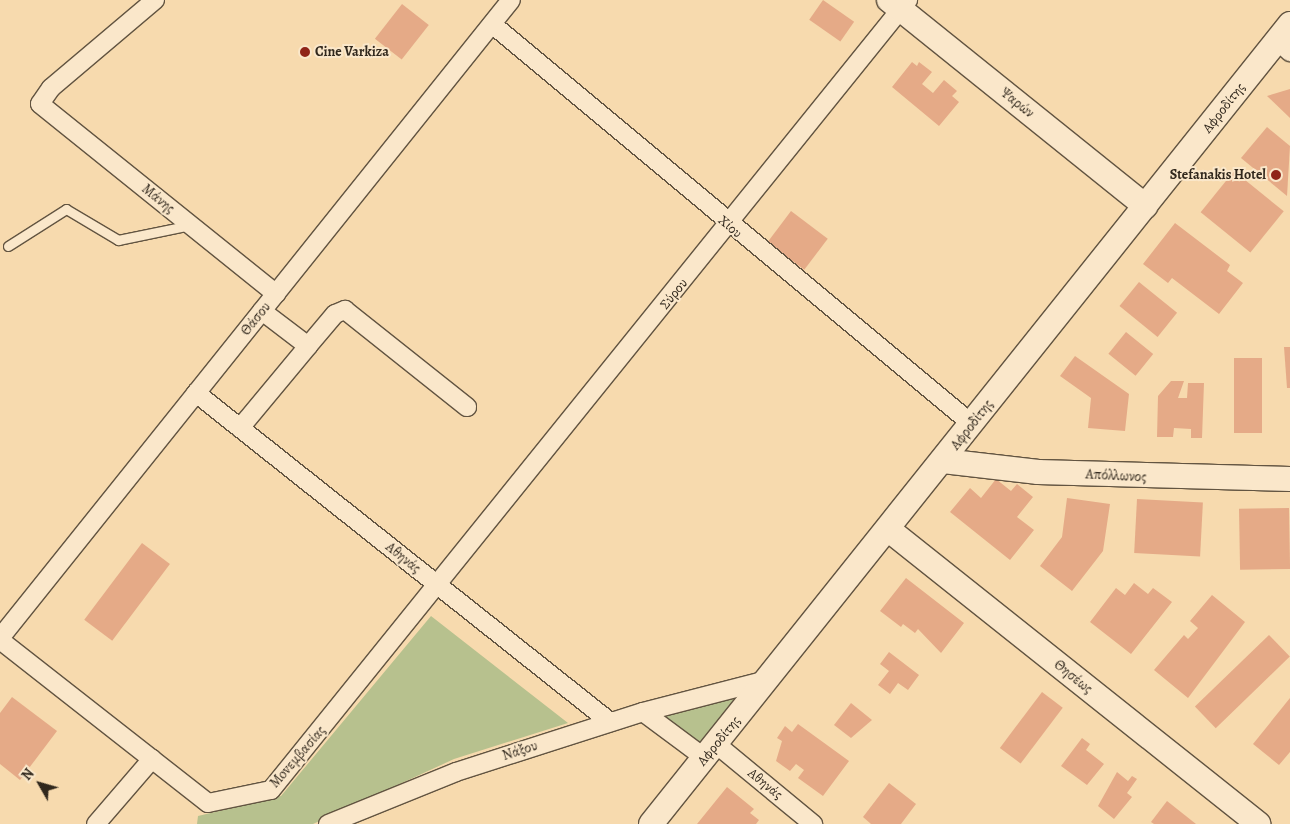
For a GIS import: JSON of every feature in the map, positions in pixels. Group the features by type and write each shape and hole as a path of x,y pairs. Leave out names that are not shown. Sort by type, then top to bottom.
{"street":[{"name":"Μάνης","path":"155,0 51,88 40,104 276,294"},
{"name":"Θάσου","path":"0,639 511,0"},
{"name":"Ψαρών","path":"899,3 1145,206"},
{"name":"Σύρου","path":"440,587 728,225 899,3"},
{"name":"Χίου","path":"492,24 728,225 972,424"},
{"name":"Αφροδίτης","path":"651,824 888,530 1145,206 1286,38"},
{"path":"240,428 335,314 345,310 467,407"},
{"path":"262,311 308,346"},
{"name":"Αθηνάς","path":"196,393 610,722"},
{"name":"Απόλλωνος","path":"943,461 1038,472 1290,479"},
{"name":"Θησέως","path":"888,530 1258,824"},
{"name":"Movεμβασίας","path":"0,639 208,803 271,790 440,587"},
{"name":"Νάξου","path":"328,824 456,772 642,712 768,680"},
{"path":"642,712 710,751"},
{"name":"Αθηνάς","path":"710,751 813,824"},
{"path":"96,824 152,759"}],"lane":[{"path":"8,246 66,209 118,240 191,225"}],"green space":[{"path":"431,616 568,723 454,759 313,824 197,824 198,816 281,796"},
{"path":"767,680 705,758 643,712"}],"building":[{"path":"823,0 854,22 840,41 809,20"},
{"path":"402,4 429,25 402,60 375,39"},
{"path":"912,62 917,66 919,62 932,72 922,84 933,93 944,80 957,91 952,96 959,102 939,126 892,87"},
{"path":"1290,89 1290,118 1267,96"},
{"name":"Stefanakis Hotel","path":"1267,127 1290,146 1287,196 1241,158"},
{"path":"1234,171 1284,211 1250,252 1201,212"},
{"path":"791,211 828,239 804,270 768,242"},
{"path":"1175,223 1230,265 1227,271 1243,283 1219,314 1172,278 1168,283 1143,264"},
{"path":"1139,282 1177,313 1158,337 1119,306"},
{"path":"1126,332 1153,354 1136,376 1108,354"},
{"path":"1284,347 1290,347 1290,388 1287,388"},
{"path":"1075,356 1129,394 1125,431 1088,428 1091,398 1060,376"},
{"path":"1234,358 1262,358 1262,433 1234,433"},
{"path":"1171,381 1184,381 1178,398 1187,398 1188,383 1204,383 1202,438 1191,438 1191,429 1174,428 1173,437 1157,437 1158,396"},
{"path":"996,479 1011,491 1017,484 1033,497 1017,517 1034,530 1010,560 950,512 970,488 981,498"},
{"path":"1067,498 1110,504 1103,551 1072,591 1040,566 1062,537"},
{"path":"1137,499 1203,502 1200,556 1134,553"},
{"path":"1289,508 1290,569 1240,570 1239,509"},
{"path":"142,543 170,564 112,641 84,620"},
{"path":"906,578 964,623 941,653 918,629 915,633 903,624 901,627 880,611"},
{"path":"1134,583 1148,594 1153,588 1172,602 1131,654 1090,622 1116,588 1125,595"},
{"path":"1212,595 1245,622 1188,698 1154,670 1184,635 1188,639 1198,628 1190,621"},
{"path":"1269,635 1290,657 1216,728 1195,707"},
{"path":"889,652 919,675 908,690 898,683 890,694 878,685 889,671 880,664"},
{"path":"1042,692 1063,708 1021,764 1000,748"},
{"path":"12,697 57,731 20,780 0,764 0,713"},
{"path":"1290,698 1290,752 1279,765 1253,744"},
{"path":"851,703 872,720 851,738 834,725"},
{"path":"798,724 849,761 823,796 798,778 804,770 796,764 790,771 776,761 782,741 777,738 785,726 792,732"},
{"path":"1082,738 1090,744 1086,750 1104,764 1087,785 1061,766"},
{"path":"1117,772 1128,781 1132,776 1137,779 1127,793 1132,797 1114,819 1098,806"},
{"path":"889,783 916,804 901,824 871,824 863,817"},
{"path":"727,787 754,809 750,813 759,820 756,824 697,824"},
{"path":"1167,801 1196,824 1154,824 1151,822"}],"place":[{"name":"Cine Varkiza","path":"305,52"},
{"name":"Stefanakis Hotel","path":"1276,175"}]}
